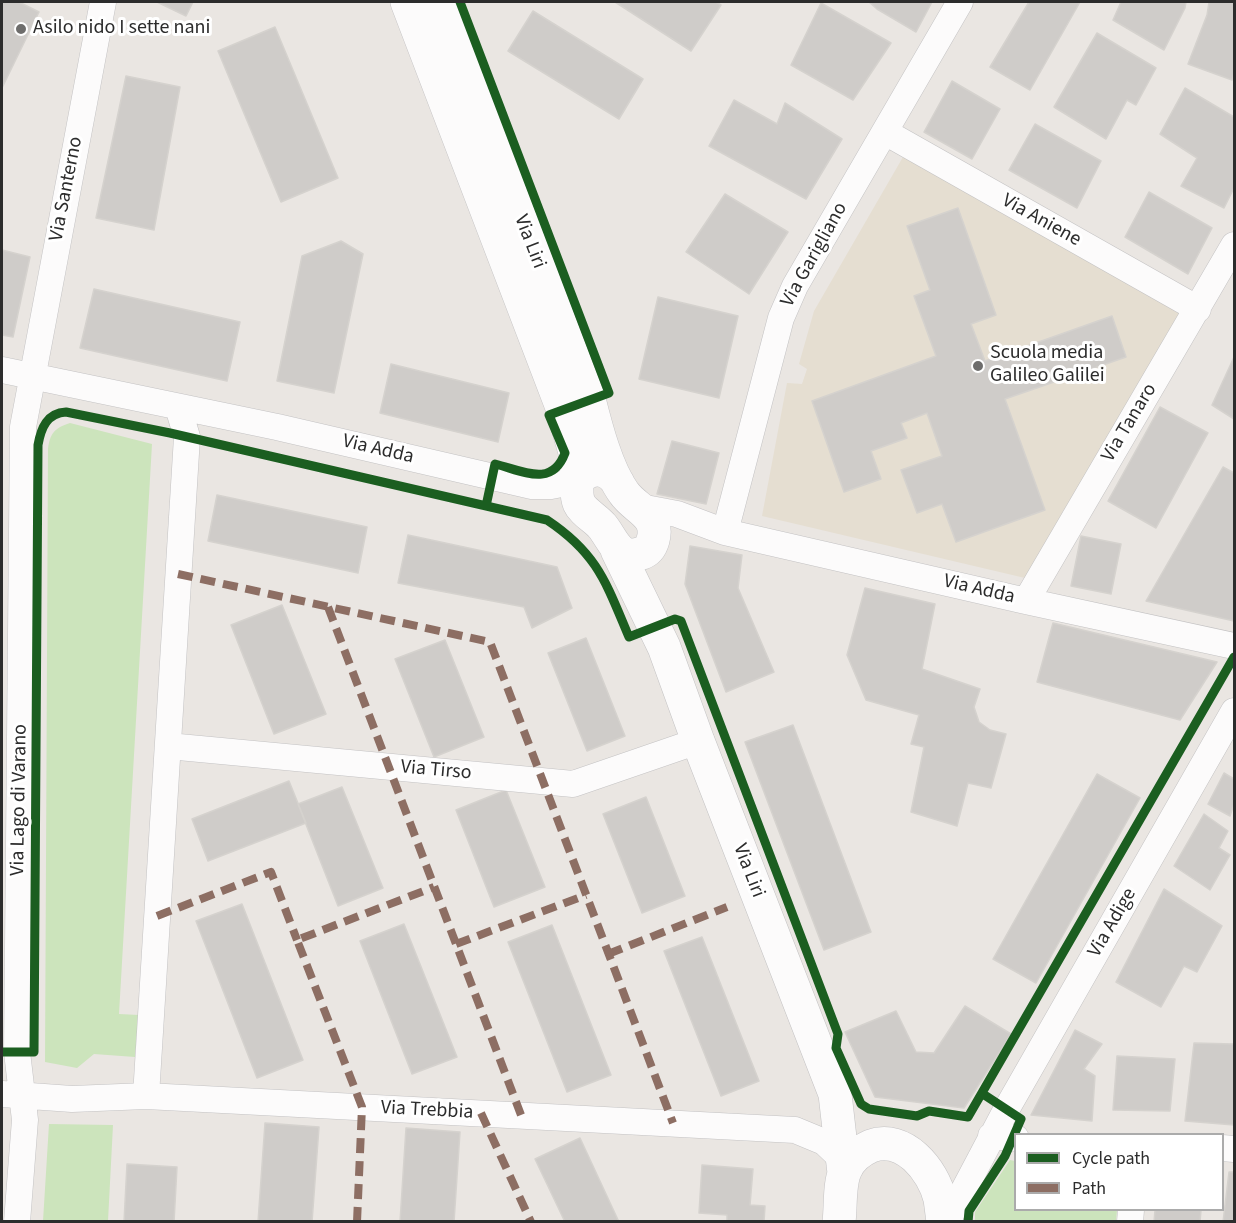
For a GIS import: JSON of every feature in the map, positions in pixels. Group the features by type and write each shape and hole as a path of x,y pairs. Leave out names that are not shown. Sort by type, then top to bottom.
{"main road":[{"name":"Via Liri","path":"407,2 562,410 576,456 579,504 602,526 617,550 664,647 698,741 835,1094 861,1127 912,1154 924,1167 939,1197 945,1221"},
{"name":"Via Liri","path":"439,2 589,399 599,435 618,483"},
{"name":"Via Liri","path":"578,481 588,471 595,469 609,472 628,498 640,507 652,522 653,541 649,549 664,647"},
{"path":"617,550 631,555 641,554 649,549"},
{"name":"Via Liri","path":"835,1094 843,1166 839,1221"},
{"path":"843,1166 868,1147 877,1144 894,1144"}],"street":[{"name":"Via Santerno","path":"31,378 103,2"},
{"name":"Via Garigliano","path":"725,532 781,318 795,286 960,2"},
{"name":"Via Aniene","path":"885,132 1198,309"},
{"name":"Via Tanaro","path":"1026,601 1234,245"},
{"path":"2,370 31,378"},
{"name":"Via Adda","path":"31,378 277,427 532,486 551,486 578,481"},
{"name":"Via Lago di Varano","path":"17,1221 25,1120 11,1094 17,1040 23,427 31,378"},
{"path":"146,1096 187,437 178,407"},
{"name":"Via Adda","path":"640,507 677,514 725,532 1026,601 1234,645"},
{"name":"Via Adda","path":"649,549 671,532 695,530 725,532"},
{"name":"Via Adige","path":"945,1221 1003,1137 1234,711"},
{"name":"Via Tirso","path":"168,746 573,784 698,741"},
{"name":"Via Trebbia","path":"11,1094 72,1099 146,1096 795,1130 824,1142 843,1166"}],"shaded area":[{"name":"Scuola media Galileo Galilei","path":"903,157 1185,315 1025,578 762,516 787,383 802,384 807,369 799,364 814,311"}],"green space":[{"path":"70,423 152,444 119,1014 139,1015 135,1057 94,1054 77,1068 45,1062 48,449 54,432"},
{"path":"49,1124 113,1125 108,1221 43,1221"},
{"path":"1010,1160 1014,1161 1014,1211 1117,1211 1116,1221 975,1221 975,1212"}],"building":[{"path":"2,2 19,2 39,12 2,88"},
{"path":"157,2 193,2 186,16"},
{"path":"615,2 716,2 721,5 691,51"},
{"path":"869,2 932,2 916,32"},
{"path":"1029,2 1080,2 1030,90 990,67"},
{"path":"1121,2 1186,2 1164,50 1113,20"},
{"path":"1209,2 1234,2 1234,73 1232,80 1188,64 1207,15"},
{"path":"821,3 891,43 853,100 791,65"},
{"path":"533,11 643,79 619,119 508,51"},
{"path":"275,27 338,178 281,202 218,51"},
{"path":"1097,33 1156,68 1136,105 1127,100 1106,139 1054,107"},
{"path":"126,76 180,87 154,230 96,218"},
{"path":"952,81 1000,109 972,159 924,132"},
{"path":"1185,88 1234,117 1234,188 1224,208 1181,186 1197,158 1160,134"},
{"path":"734,100 777,124 785,103 842,139 806,199 709,146"},
{"path":"1035,124 1101,161 1077,208 1009,170"},
{"path":"1149,192 1212,228 1188,274 1125,237"},
{"path":"725,194 788,232 749,294 686,252"},
{"path":"958,208 996,315 971,324 985,361 1112,316 1126,357 1005,399 1045,510 956,542 942,504 917,513 901,470 942,456 927,413 901,423 907,438 871,451 881,479 844,492 812,401 936,356 914,296 930,290 907,226"},
{"path":"341,241 363,254 334,393 277,381 302,256"},
{"path":"2,250 30,257 13,337 2,335"},
{"path":"94,289 240,322 227,381 80,348"},
{"path":"658,297 738,316 719,398 639,379"},
{"path":"1234,357 1234,419 1212,405"},
{"path":"391,364 509,393 498,442 380,413"},
{"path":"1160,407 1208,433 1156,528 1108,501"},
{"path":"672,441 719,453 706,504 657,494"},
{"path":"1223,467 1234,473 1234,621 1146,601"},
{"path":"217,495 367,527 358,573 208,541"},
{"path":"408,535 557,567 572,608 532,628 524,607 398,583"},
{"path":"1081,536 1121,544 1111,594 1071,586"},
{"path":"690,546 742,555 738,588 774,672 726,692 685,584"},
{"path":"865,588 935,604 922,669 980,689 974,707 979,722 990,730 1006,734 991,788 968,783 957,826 911,812 924,747 911,744 919,715 866,700 847,655"},
{"path":"282,605 326,714 274,734 231,625"},
{"path":"1053,623 1217,662 1180,720 1037,682"},
{"path":"586,638 625,736 587,751 548,653"},
{"path":"445,640 484,737 434,757 395,659"},
{"path":"793,725 871,932 824,950 745,742"},
{"path":"1224,773 1234,779 1234,804 1230,816 1208,804"},
{"path":"1097,774 1140,798 1036,983 993,959"},
{"path":"289,781 306,823 208,861 192,819"},
{"path":"342,787 383,888 338,906 298,804"},
{"path":"506,790 545,887 494,907 456,810"},
{"path":"646,797 685,896 642,913 603,814"},
{"path":"1204,814 1228,831 1219,848 1230,855 1210,890 1174,866"},
{"path":"1164,889 1222,926 1197,972 1184,966 1161,1007 1116,982"},
{"path":"242,904 303,1060 257,1078 196,921"},
{"path":"404,924 457,1057 412,1074 360,941"},
{"path":"552,925 611,1075 567,1092 508,942"},
{"path":"702,937 759,1081 721,1096 664,951"},
{"path":"965,1006 1011,1034 964,1108 875,1097 845,1032 896,1011 916,1052 934,1053"},
{"path":"1075,1030 1102,1044 1084,1069 1095,1076 1092,1121 1031,1115"},
{"path":"1194,1043 1234,1044 1234,1125 1185,1121"},
{"path":"1117,1056 1175,1059 1170,1111 1113,1110"},
{"path":"265,1123 319,1127 312,1222 258,1222"},
{"path":"406,1128 460,1132 454,1222 400,1222"},
{"path":"580,1138 619,1222 565,1222 535,1159"},
{"path":"127,1164 177,1167 174,1222 124,1222"},
{"path":"702,1165 753,1169 750,1205 765,1206 764,1222 727,1222 727,1215 699,1213"},
{"path":"1229,1172 1234,1172 1234,1222 1223,1222"},
{"path":"1155,1211 1201,1211 1200,1222 1154,1222"}],"marked path":[{"path":"178,574 490,642 673,1123"},
{"path":"328,607 521,1115"},
{"path":"157,916 271,872 297,940"},
{"path":"357,1222 362,1107 297,940 434,887"},
{"path":"456,944 586,895"},
{"path":"608,954 727,907"},
{"path":"481,1113 531,1222"}],"cycle path":[{"path":"460,2 609,393 549,415 565,453 553,470 545,474 526,473 495,464 486,506"},
{"path":"2,1052 34,1052 38,445 46,422 59,413 66,412 170,433 547,520 578,545 599,571 629,637 675,619 681,621 838,1034 836,1048 861,1104 869,1109 917,1116 929,1111 968,1117 1234,657"},
{"path":"983,1094 1021,1119 1015,1133"},
{"path":"968,1222 969,1211 1005,1156 1014,1135"}],"place":[{"name":"Asilo nido I sette nani","path":"21,29"},
{"name":"Scuola media Galileo Galilei","path":"978,366"}]}
